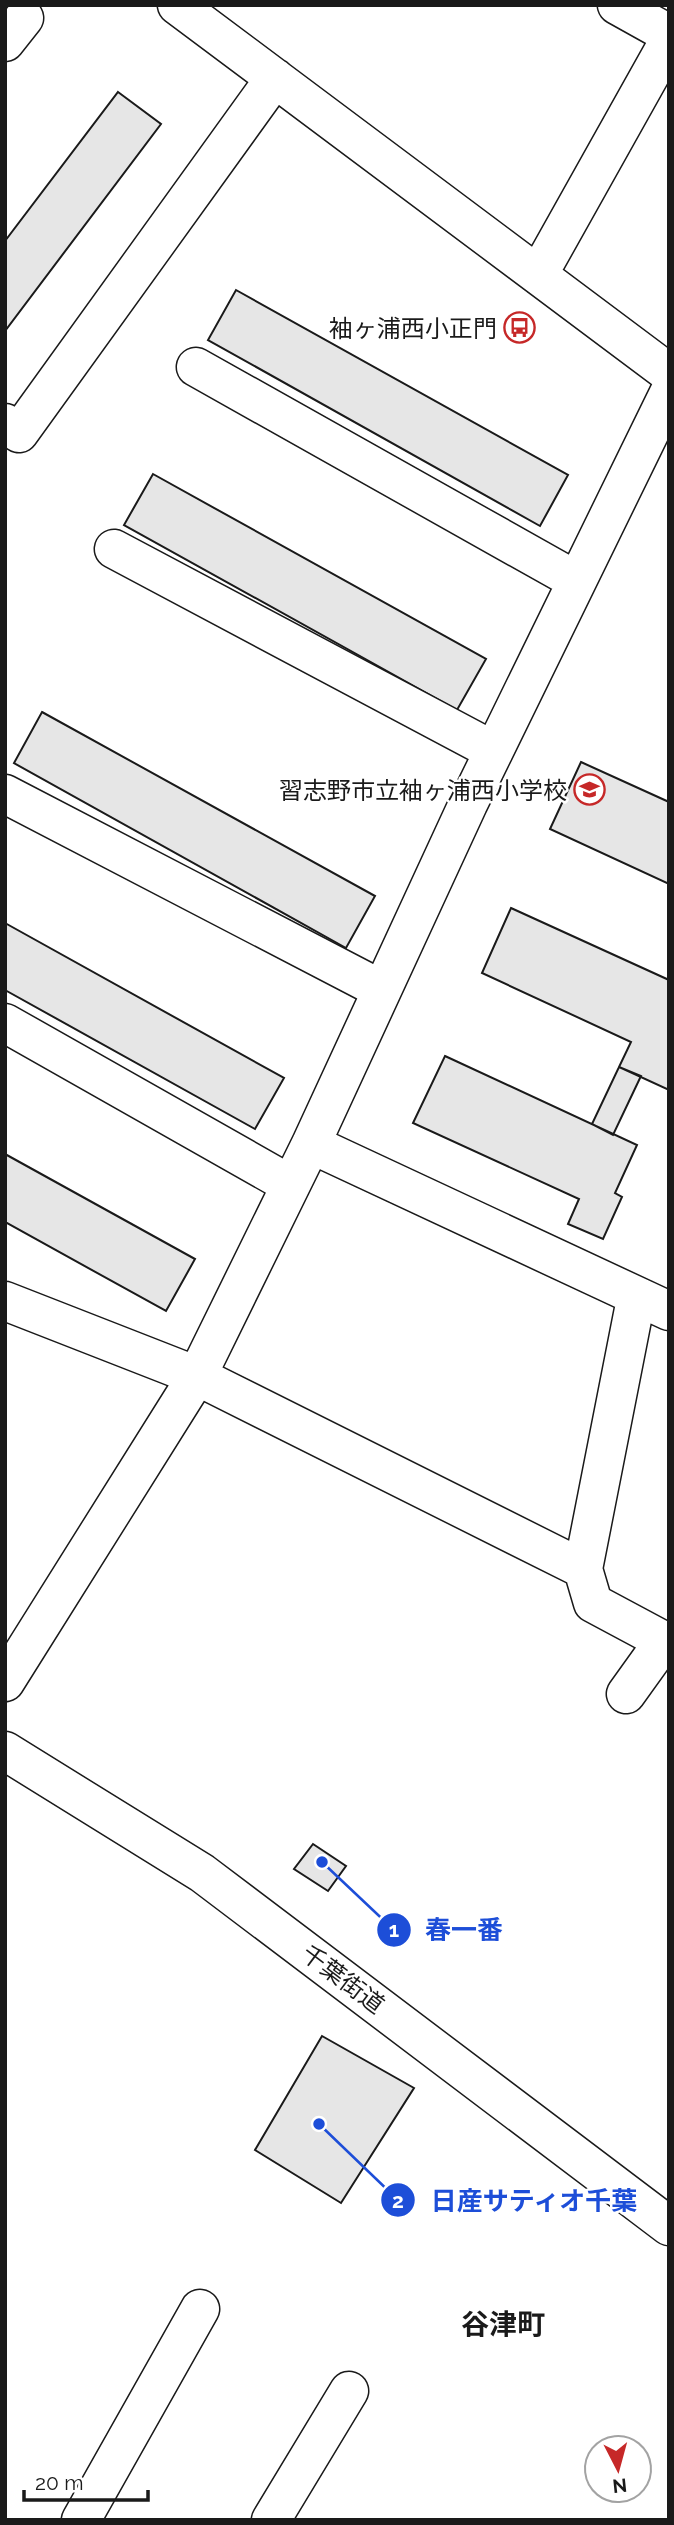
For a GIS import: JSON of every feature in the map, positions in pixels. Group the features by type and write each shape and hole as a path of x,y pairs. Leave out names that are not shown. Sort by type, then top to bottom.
{"main road":[{"path":"177,5 669,373"},
{"path":"617,5 669,34"},
{"path":"538,275 669,41"},
{"path":"5,424 19,433 275,78"},
{"path":"196,367 577,581"},
{"path":"5,1682 197,1376 311,1144 494,751 669,393"},
{"path":"114,549 494,751"},
{"path":"5,794 382,990"},
{"path":"5,1023 291,1185"},
{"path":"311,1144 652,1305 583,1569 593,1603 664,1640 626,1694"},
{"path":"5,1301 197,1376 583,1569"},
{"name":"千葉街道","path":"5,1751 202,1873 669,2226"},
{"path":"81,2520 200,2309"},
{"path":"271,2520 349,2391"}],"building":[{"path":"118,92 161,124 5,331 5,241"},
{"path":"236,290 568,475 540,526 208,340"},
{"path":"153,474 486,659 457,710 124,525"},
{"path":"42,712 375,896 346,948 14,763"},
{"path":"581,762 669,802 669,884 550,829"},
{"path":"511,908 669,980 669,1090 619,1067 631,1042 482,973"},
{"path":"5,923 284,1078 255,1129 5,990"},
{"path":"445,1056 637,1145 615,1193 622,1197 603,1239 568,1224 579,1199 413,1123"},
{"path":"619,1067 641,1076 613,1135 592,1124"},
{"path":"5,1154 195,1259 166,1311 5,1222"},
{"path":"313,1844 346,1866 328,1891 294,1869"},
{"path":"322,2036 414,2088 341,2203 255,2150"}],"place":[{"name":"袖ヶ浦西小正門","path":"520,328"},
{"name":"習志野市立袖ヶ浦西小学校","path":"590,790"},
{"name":"春一番","path":"322,1862"},
{"name":"日産サティオ千葉","path":"319,2124"}],"district":[{"name":"谷津町","path":"503,2324"}]}
